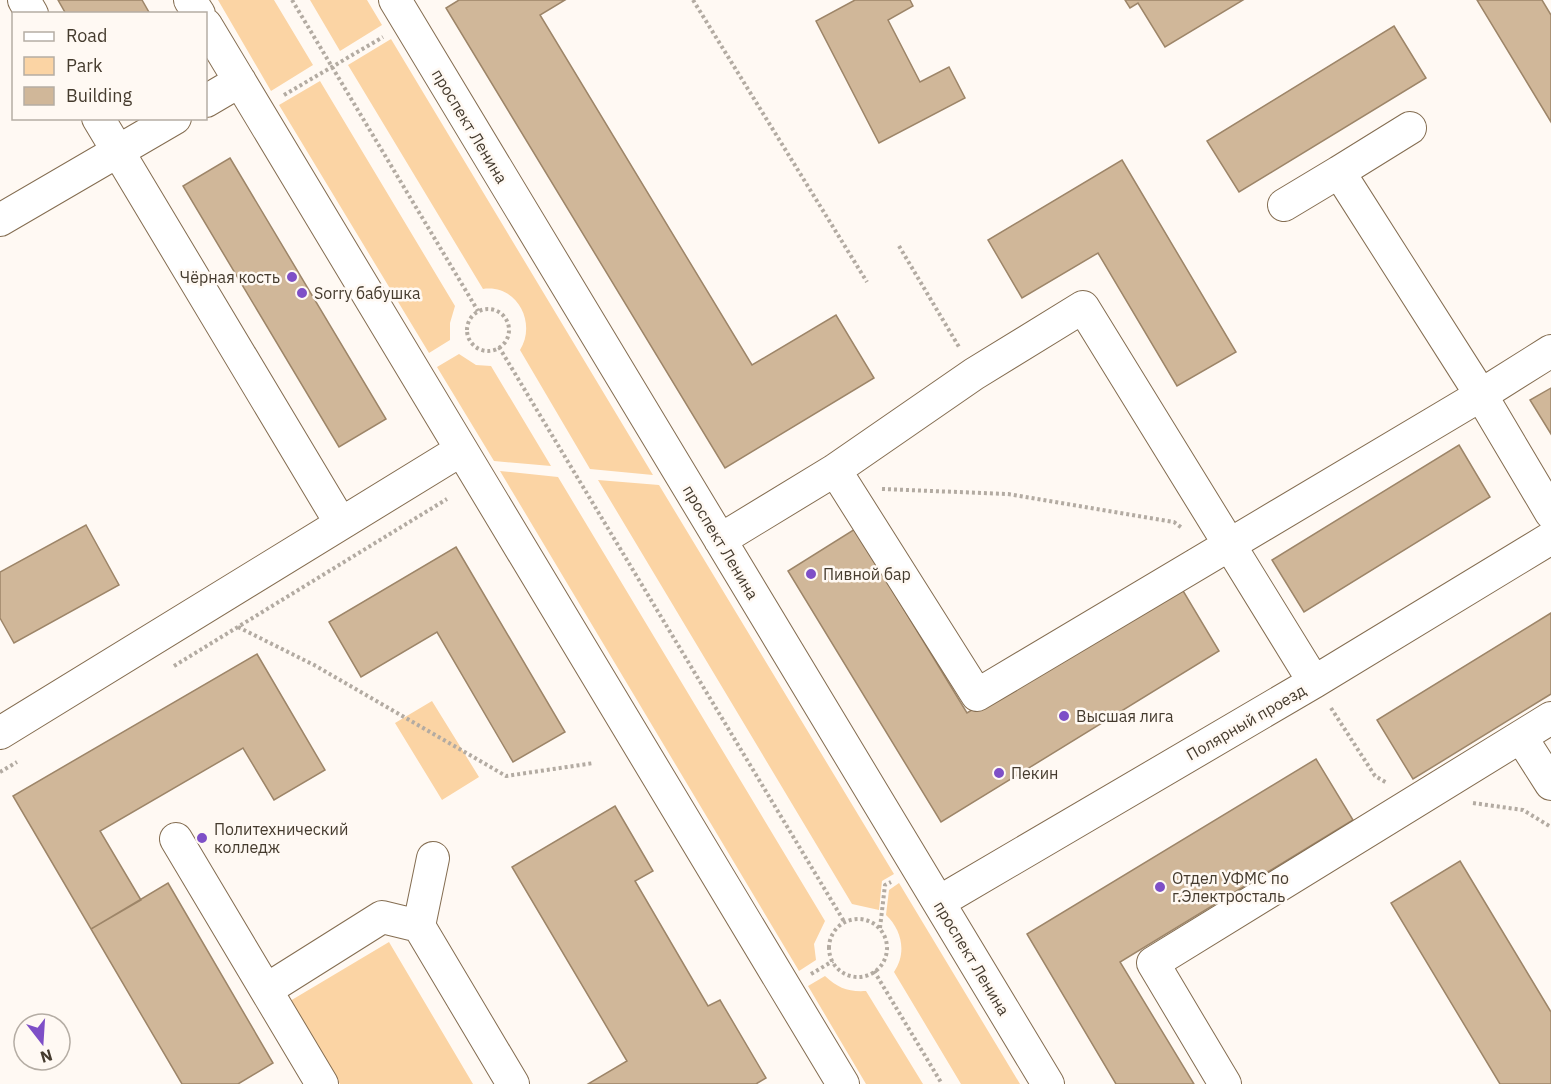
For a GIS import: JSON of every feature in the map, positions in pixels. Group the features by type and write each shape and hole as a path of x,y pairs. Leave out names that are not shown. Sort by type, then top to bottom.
{"street":[{"name":"проспект Ленина","path":"402,11 1048,1084"},
{"path":"207,27 843,1084"},
{"path":"207,100 240,81"},
{"path":"99,120 340,522"},
{"path":"0,220 172,120"},
{"path":"1284,205 1410,128"},
{"path":"1340,172 1481,395 1551,513"},
{"path":"720,540 840,477 974,374 1083,307 1221,548 1314,682"},
{"path":"840,477 977,695 1551,351"},
{"path":"0,733 340,522 461,450"},
{"name":"Полярный проезд","path":"939,903 1314,682 1551,538"},
{"path":"1225,1084 1153,963 1551,718"},
{"path":"1521,736 1551,784"},
{"path":"176,839 322,1084"},
{"path":"433,858 419,926 513,1084"},
{"path":"266,990 382,917 419,926"}],"path":[{"path":"291,0 478,311"},
{"path":"693,0 867,282"},
{"path":"257,111 332,67 402,11"},
{"path":"899,246 974,374"},
{"path":"491,309 499,312 507,321 508,334 499,347 485,350 469,340 467,327 478,311 491,309"},
{"path":"499,347 845,923"},
{"path":"840,477 861,488 1008,494 1174,522 1221,548"},
{"path":"168,669 447,499"},
{"path":"237,627 316,666 506,776 594,763"},
{"path":"0,772 20,760"},
{"path":"1523,810 1551,827"},
{"path":"880,929 867,920 859,919 845,923 835,931 830,943 831,957 836,966 855,976 874,971 882,964 887,949 880,929 885,885"},
{"path":"874,971 942,1084"}],"green space":[{"path":"218,0 274,0 313,65 271,91"},
{"path":"310,0 367,0 382,25 340,51"},
{"path":"391,39 653,475 590,469 520,350 525,339 526,328 521,308 506,293 495,289 483,289 348,65"},
{"path":"320,81 455,306 450,323 450,340 429,353 279,105"},
{"path":"459,354 476,365 491,366 551,466 494,461 437,367"},
{"path":"500,471 558,477 825,921 814,944 816,960 799,971"},
{"path":"598,480 659,485 894,874 882,881 879,910 852,904"},
{"path":"432,701 479,777 442,800 395,723"},
{"path":"899,883 1020,1084 961,1084 894,972 900,957 901,942 896,928 886,915 889,890"},
{"path":"389,942 473,1084 340,1084 290,1001"},
{"path":"825,976 834,984 844,988 866,991 923,1084 866,1084 808,986"}],"building":[{"path":"58,0 142,0 149,12 65,12"},
{"path":"459,0 565,0 540,15 752,365 836,315 874,378 725,468 446,8"},
{"path":"855,0 910,0 913,6 888,20 920,82 949,67 965,98 879,143 816,21"},
{"path":"1125,0 1243,0 1165,47 1138,3 1130,8"},
{"path":"1477,0 1542,0 1551,15 1551,122"},
{"path":"1394,26 1426,78 1239,192 1207,141"},
{"path":"230,158 386,419 339,447 183,186"},
{"path":"1122,160 1236,352 1177,386 1098,253 1022,298 988,240"},
{"path":"1551,388 1551,434 1530,400"},
{"path":"1459,445 1490,497 1304,612 1272,560"},
{"path":"86,525 119,585 14,643 0,618 0,572"},
{"path":"855,529 967,713 1179,584 1219,651 941,822 788,571"},
{"path":"456,547 565,732 513,762 437,632 361,677 329,622"},
{"path":"1551,613 1551,694 1413,779 1377,720"},
{"path":"257,654 325,770 274,800 243,748 100,831 141,900 91,929 13,796"},
{"path":"1316,759 1353,820 1120,962 1194,1084 1116,1084 1027,934"},
{"path":"615,806 653,871 635,881 708,1006 720,1000 766,1078 756,1084 588,1084 627,1061 512,867"},
{"path":"1460,861 1551,1012 1551,1084 1500,1084 1391,903"},
{"path":"168,883 273,1063 238,1084 182,1084 91,929"}],"place":[{"name":"Чёрная кость","path":"292,277"},
{"name":"Sorry бабушка","path":"302,293"},
{"name":"Пивной бар","path":"811,574"},
{"name":"Высшая лига","path":"1064,716"},
{"name":"Пекин","path":"999,773"},
{"name":"Политехнический колледж","path":"202,838"},
{"name":"Отдел УФМС по г.Электросталь","path":"1160,887"}]}
